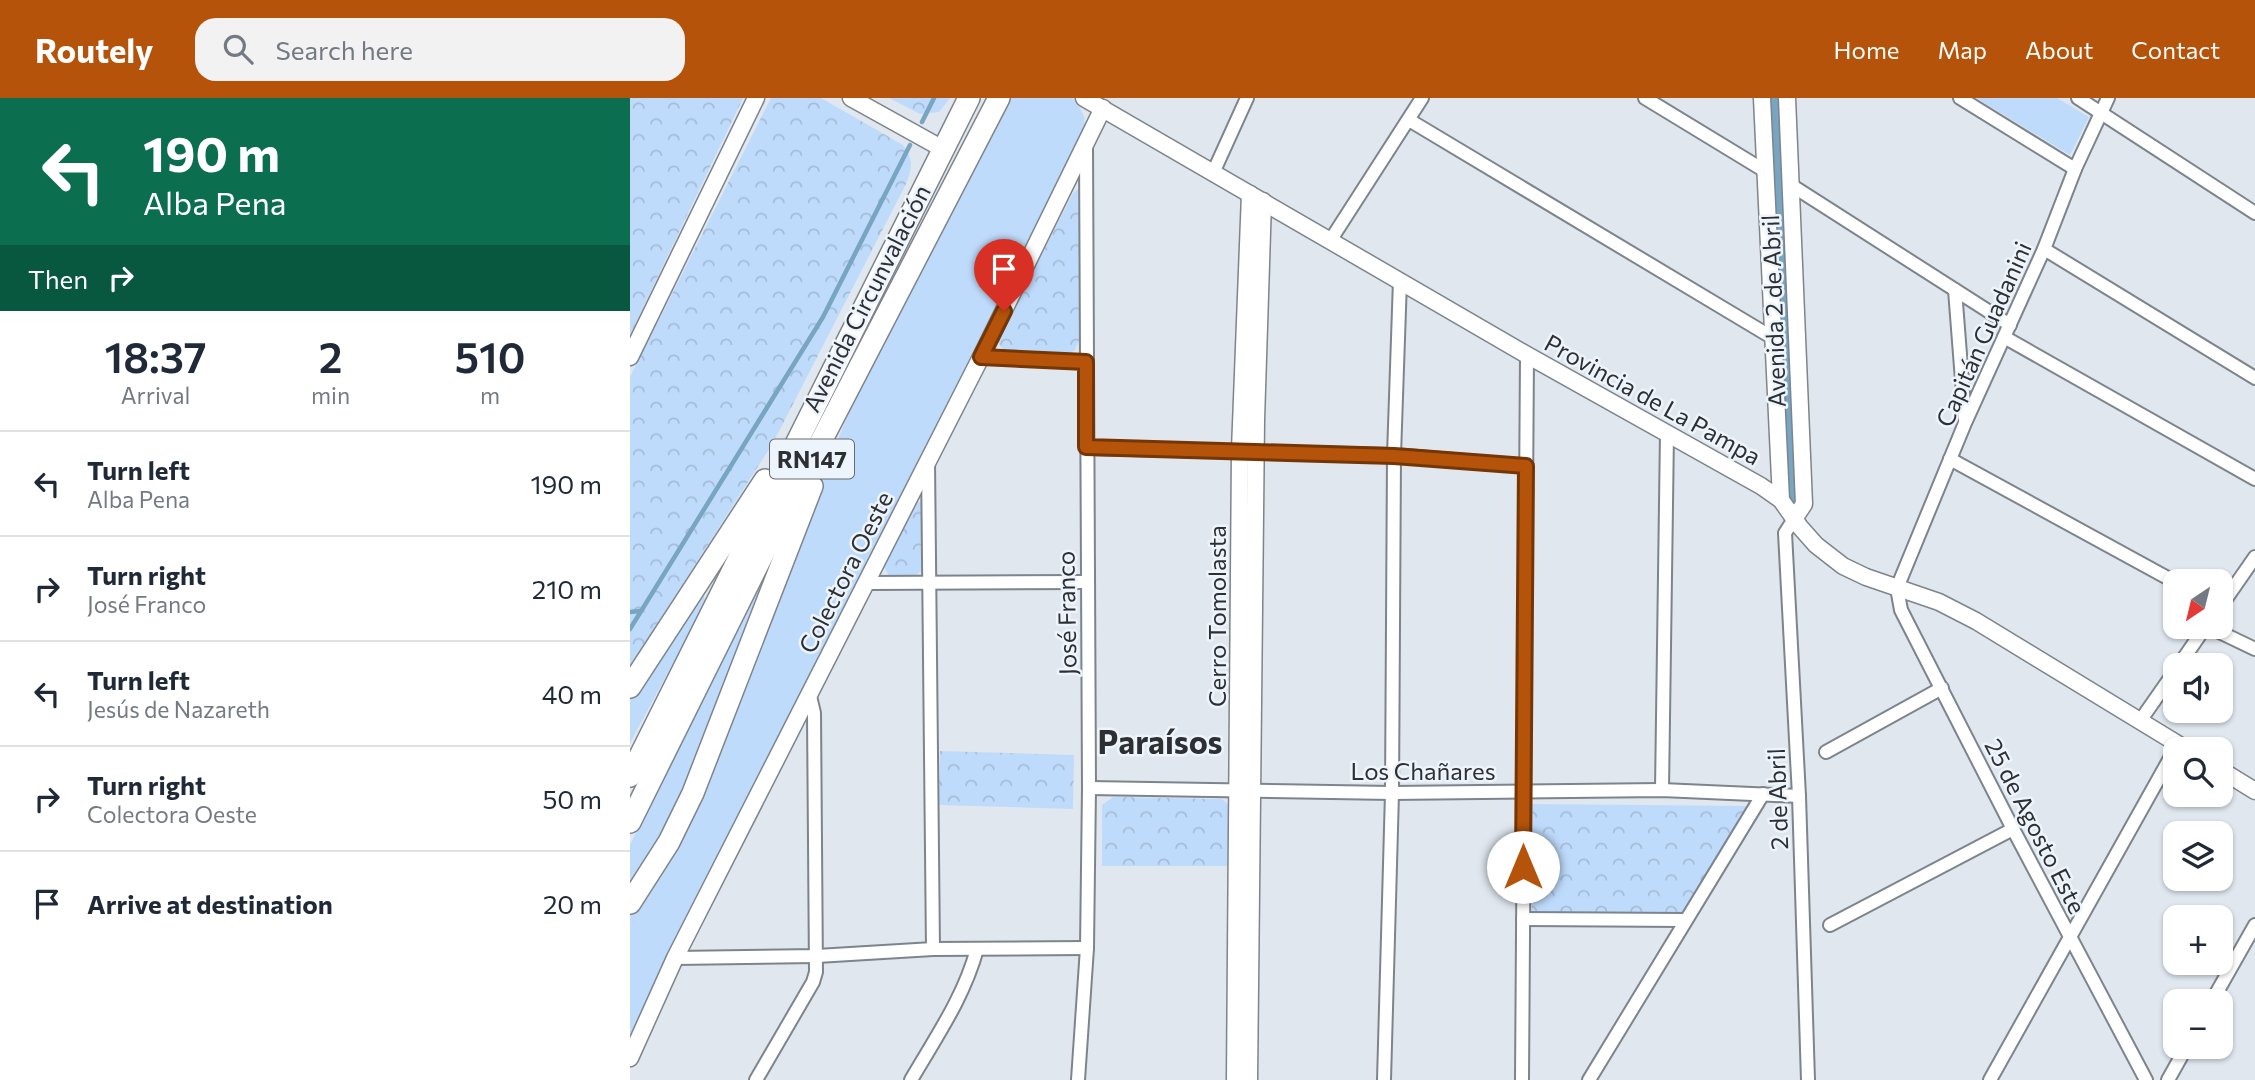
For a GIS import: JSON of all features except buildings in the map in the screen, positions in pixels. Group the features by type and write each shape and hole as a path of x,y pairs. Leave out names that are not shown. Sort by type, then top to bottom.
{"highway":[{"name":"Avenida Circunvalación","path":"630,776 969,98"},
{"name":"Avenida Circunvalación","path":"630,822 768,545 999,98"},
{"path":"630,903 670,842 693,793 861,365"},
{"path":"630,688 818,399"}],"street":[{"path":"630,357 756,98"},
{"path":"851,98 943,149"},
{"name":"Provincia de La Pampa","path":"1084,98 1528,355 1761,486 1781,500 1816,545 1843,566 1939,602 1976,621 2167,737"},
{"path":"1213,173 1247,98"},
{"path":"1330,241 1422,98"},
{"path":"1645,98 1765,171"},
{"name":"Avenida 2 de Abril","path":"1762,98 1781,500"},
{"name":"Avenida 2 de Abril","path":"1787,98 1804,504 1794,519"},
{"path":"1960,98 2075,169"},
{"path":"2078,98 2255,213"},
{"name":"Capitán Guadanini","path":"1897,587 1965,423 2044,249 2075,169 2108,98"},
{"name":"Colectora Oeste","path":"630,1058 675,958 981,357 1103,108"},
{"path":"1409,120 1773,338"},
{"name":"José Franco","path":"1078,1080 1087,948 1089,788 1086,146"},
{"path":"1791,184 1955,290 2007,331 2255,479"},
{"name":"Cerro Tomolasta","path":"1249,1080 1245,790 1248,451 1257,197"},
{"path":"2044,249 2255,378"},
{"path":"1384,1080 1392,793 1394,456 1400,280"},
{"path":"1955,290 1965,423"},
{"path":"1522,1080 1528,355"},
{"path":"981,357 1086,362"},
{"path":"1662,790 1667,433"},
{"path":"1086,447 1394,456 1526,466"},
{"path":"928,457 933,949"},
{"path":"1950,459 2163,575"},
{"name":"2 de Abril","path":"1794,519 1785,533 1808,1080"},
{"path":"2233,589 2255,557"},
{"path":"867,583 1087,582"},
{"name":"25 de Agosto Este","path":"1897,587 1901,610 2012,829 2146,1080"},
{"path":"2233,639 2255,649"},
{"path":"1826,752 1942,688"},
{"path":"2140,721 2163,688"},
{"path":"756,1080 813,982 817,956 814,713 809,692"},
{"path":"2233,777 2255,791"},
{"path":"1990,1080 2163,779"},
{"name":"Los Chañares","path":"1089,788 1392,793 1662,790 1798,796"},
{"name":"Cerro Tomolasta","path":"1235,1080 1245,790"},
{"path":"1589,1080 1763,794"},
{"path":"1830,925 2012,829"},
{"path":"1523,919 1685,920"},
{"path":"2219,989 2255,925"},
{"path":"675,958 817,956 933,949 1087,948"},
{"path":"911,1080 960,997 969,978 977,949"},
{"path":"2168,1080 2179,1059"}],"green space":[{"path":"630,98 743,98 630,335"},
{"path":"771,98 821,98 903,145 909,155 910,173 773,443 630,666 630,377"},
{"path":"889,98 950,98 939,112 920,114"},
{"path":"1011,98 1072,98 1085,120 1080,145 630,1035 630,908 742,683 852,404"},
{"path":"1769,98 1781,98 1800,501 1789,502"},
{"path":"1976,98 2057,98 2089,117 2070,155"},
{"path":"1078,189 1083,193 1079,341 1075,350 1067,355 1005,351 999,345 999,338 1073,193"},
{"path":"916,501 923,503 924,565 914,577 889,576 884,561"},
{"path":"774,552 778,562 687,790 630,891 630,845"},
{"path":"700,586 706,602 630,743 630,697"},
{"path":"940,751 1074,755 1073,809 939,805"},
{"path":"1113,797 1222,799 1230,806 1231,866 1102,866 1102,805"},
{"path":"1532,804 1749,806 1684,915 1532,913"}],"waterway":[{"path":"922,122 934,98"},
{"path":"1775,98 1792,503"},
{"path":"630,629 823,317 910,145"},
{"path":"630,612 640,611"}],"district":[{"name":"Paraísos","path":"1160,741"}],"route":[{"path":"1004,311 981,357 1086,362 1086,447 1394,456 1526,466 1523,867"}]}
